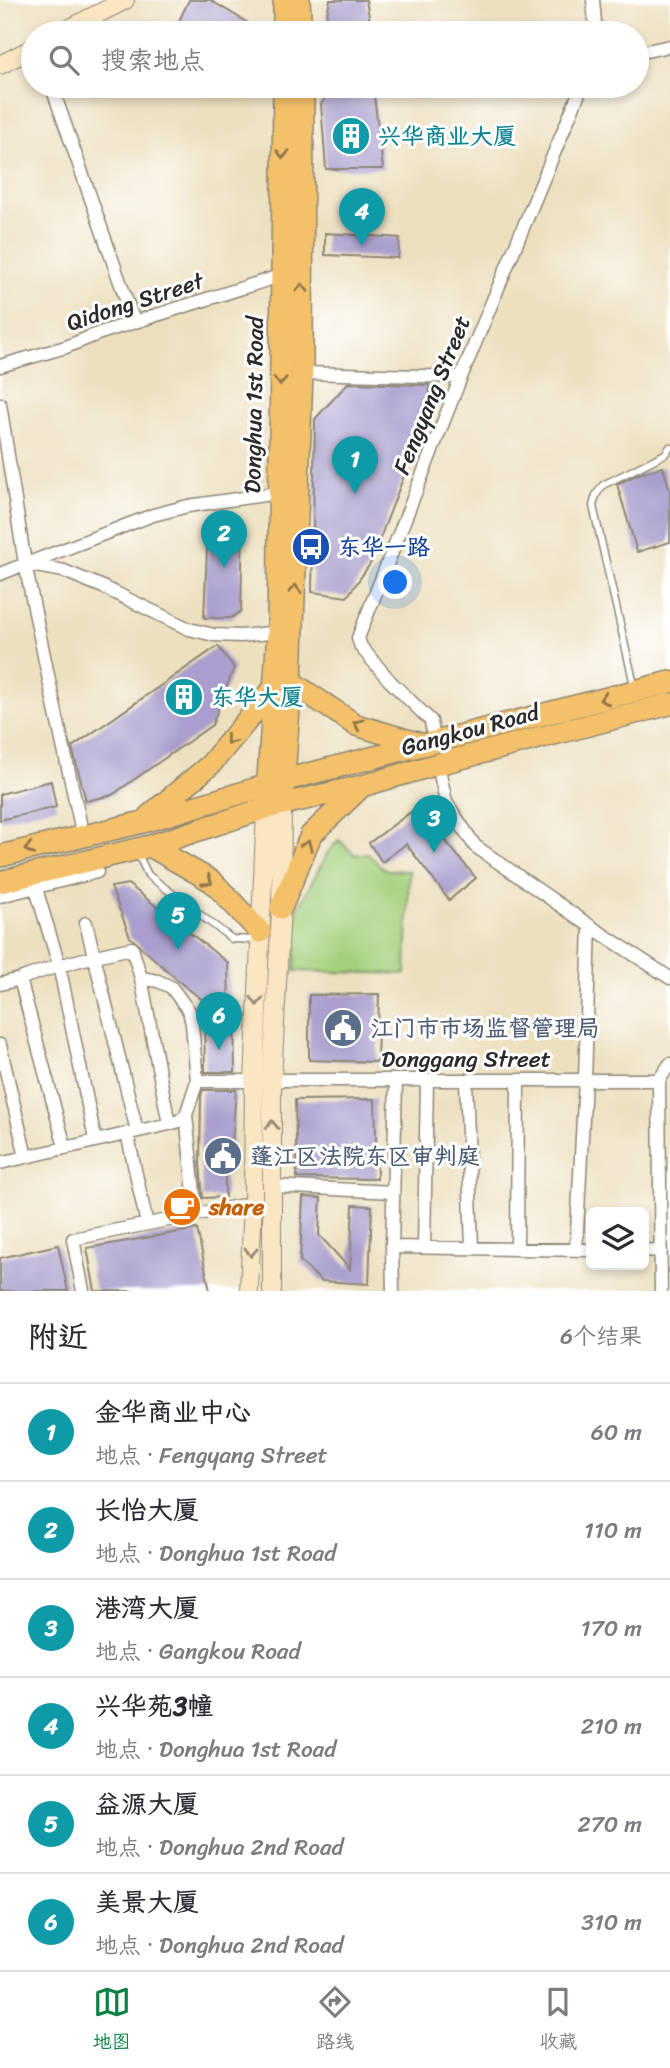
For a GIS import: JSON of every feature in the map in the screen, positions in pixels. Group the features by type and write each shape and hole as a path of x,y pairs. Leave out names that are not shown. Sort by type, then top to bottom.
{"main road":[{"path":"284,0 284,21"},
{"path":"299,0 300,21"},
{"path":"82,21 113,3"},
{"path":"0,65 21,54"},
{"name":"Donghua 1st Road","path":"283,685 278,632 278,493 284,98"},
{"name":"Donghua 1st Road","path":"274,806 302,373 303,98"},
{"name":"Gangkou Road","path":"0,856 143,822 276,783 670,682"},
{"path":"143,822 210,765 283,685 356,725 429,743"},
{"name":"Gangkou Road","path":"0,882 88,868 134,850 274,806 362,786 670,704"},
{"path":"495,726 499,748"},
{"path":"281,908 311,835 362,786"},
{"path":"249,1291 263,1081 281,908 274,806"},
{"path":"272,1291 272,1186 263,1081 260,936 274,806"},
{"path":"78,838 88,868"},
{"path":"134,850 213,882 260,936"}],"street":[{"path":"593,0 595,21"},
{"path":"649,50 670,46"},
{"path":"56,98 134,322"},
{"name":"Fengyang Street","path":"429,743 430,721 390,681 362,647 358,638 461,377 577,98"},
{"name":"Qidong Street","path":"0,366 66,347 100,333 283,275"},
{"path":"302,373 461,377"},
{"path":"0,404 25,564 78,838"},
{"path":"0,575 153,515 188,506 278,493"},
{"path":"25,564 64,571 188,629 214,635 242,636 278,632"},
{"path":"438,764 446,802 475,846 670,978"},
{"path":"0,896 36,889 88,868"},
{"path":"36,889 59,965 95,1139"},
{"path":"86,923 132,1132 147,1224"},
{"path":"576,1250 590,926"},
{"path":"0,984 59,965 132,948 141,978 169,1124"},
{"path":"141,978 171,987 189,1011 197,1081 186,1115 196,1213"},
{"path":"20,979 65,1147"},
{"path":"0,1045 26,1157"},
{"path":"661,1291 659,1080 670,1064"},
{"path":"393,1291 396,1080"},
{"path":"424,1247 427,1080"},
{"path":"467,1080 472,1248"},
{"path":"517,1080 517,1249"},
{"name":"Donggang Street","path":"197,1081 659,1080"},
{"path":"0,1163 169,1124 186,1115"},
{"path":"272,1186 393,1192"},
{"path":"83,1291 73,1239 253,1203"},
{"path":"392,1247 586,1250"},
{"path":"649,1250 661,1251"}],"lane":[{"path":"635,691 593,506 603,485 666,454 670,447"},
{"path":"134,850 148,875 232,939 260,936"}],"green space":[{"path":"339,840 355,855 367,853 385,870 409,871 406,974 295,971 297,910 328,852"}],"building":[{"path":"189,0 210,0 245,21 179,21"},
{"path":"330,0 366,0 370,21 326,21"},
{"name":"兴华商业大厦","path":"325,98 374,98 383,169 326,169 321,104"},
{"path":"325,233 400,238 398,258 325,255"},
{"path":"348,383 429,385 431,399 424,424 370,564 347,597 312,592 315,419"},
{"path":"663,467 670,491 670,542 637,552 617,484 638,474"},
{"path":"243,523 241,611 231,618 204,618 208,525"},
{"name":"东华大厦","path":"218,646 234,668 212,725 112,795 86,801 72,747"},
{"path":"51,781 56,807 0,820 0,794"},
{"path":"415,809 422,812 476,878 449,900 406,844 382,862 369,843"},
{"path":"128,884 228,963 229,1014 234,1014 235,1072 205,1072 204,1017 222,1015 182,984 130,937 111,887"},
{"name":"江门市市场监督管理局","path":"379,994 377,1062 309,1060 309,995"},
{"path":"203,1090 236,1090 230,1174 225,1174 225,1197 203,1198 200,1164"},
{"path":"375,1099 377,1179 297,1178 295,1100"},
{"path":"303,1197 321,1198 319,1235 350,1269 353,1205 372,1206 369,1284 321,1281 300,1261"},
{"path":"197,1229 210,1291 95,1291 87,1248"},
{"path":"58,1245 68,1291 0,1291 0,1258"}],"place":[{"name":"兴华商业大厦","path":"351,136"},
{"name":"兴华苑3幢","path":"362,246"},
{"name":"金华商业中心","path":"355,494"},
{"name":"东华一路","path":"311,547"},
{"name":"长怡大厦","path":"224,568"},
{"name":"东华大厦","path":"184,697"},
{"name":"港湾大厦","path":"434,853"},
{"name":"益源大厦","path":"178,950"},
{"name":"江门市市场监督管理局","path":"343,1028"},
{"name":"美景大厦","path":"219,1050"},
{"name":"蓬江区法院东区审判庭","path":"223,1156"},
{"name":"share","path":"182,1207"}]}
